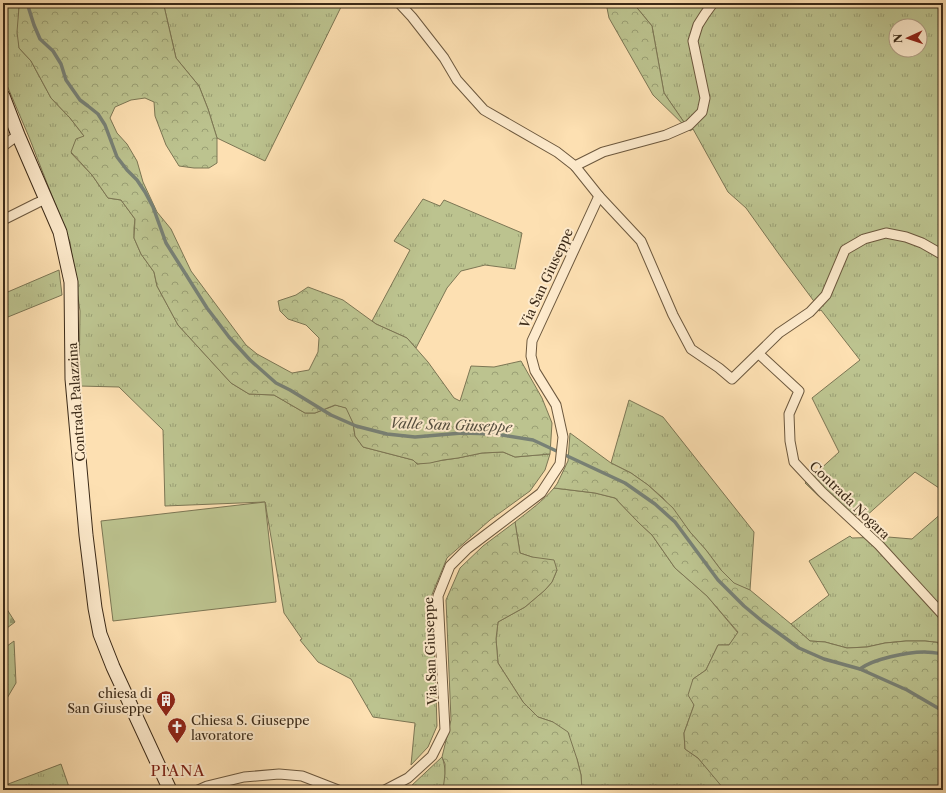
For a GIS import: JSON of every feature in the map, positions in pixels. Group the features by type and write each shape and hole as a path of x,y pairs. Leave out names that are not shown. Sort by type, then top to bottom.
{"street":[{"path":"399,3 412,16 444,58 457,80 484,110 557,152 575,166 599,196 641,241 691,349 719,368 732,379 779,333 810,312 826,295 845,250 864,239 886,233 922,242 943,255"},
{"path":"575,166 603,152 666,135 689,125 702,112 705,98 694,41 698,25 713,3"},
{"name":"Contrada Palazzina","path":"3,96 18,135 60,232 71,282 72,379 86,535 95,608 100,634 113,667 170,790"},
{"path":"3,146 18,135"},
{"name":"Via San Giuseppe","path":"385,790 408,778 432,756 445,730 438,596 450,566 467,549 541,493 560,464 563,437 556,405 535,371 531,356 532,341 599,196"},
{"path":"3,220 46,199"},
{"name":"Contrada Nogara","path":"759,354 799,391 789,414 790,441 794,462 822,492 878,545 943,615"},
{"path":"198,790 207,786 244,777 279,774 302,776 338,790"}],"green space":[{"path":"3,3 18,3 19,48 31,61 51,98 70,118 84,136 71,153 92,175 108,198 121,200 135,219 134,238 141,254 154,272 157,286 178,325 231,383 249,394 274,395 305,413 315,413 336,405 347,408 353,423 355,436 363,447 413,460 417,464 482,453 503,452 515,457 550,454 545,470 530,491 490,520 447,558 431,597 437,726 428,747 411,765 415,723 373,717 351,679 318,662 300,640 302,639 284,613 265,502 165,506 163,430 119,387 79,386 80,311 70,242 29,137 3,76"},
{"path":"18,3 162,3 164,6 176,58 199,86 208,109 217,138 217,163 209,168 179,166 166,145 155,116 154,102 145,98 131,100 115,107 110,118 117,133 127,144 137,161 143,182 157,212 171,229 191,271 246,345 257,354 292,373 309,370 318,352 319,338 306,325 288,319 280,311 278,301 296,295 308,287 343,300 376,324 407,338 428,362 454,398 460,401 471,366 494,367 521,361 542,398 552,423 550,454 515,457 503,452 482,453 417,464 413,460 363,447 355,436 353,423 346,408 335,405 315,413 305,413 274,395 249,394 231,383 178,325 157,286 154,272 141,254 134,238 135,219 121,200 108,198 92,175 71,152 76,139 84,136 70,118 51,98 31,61 19,48 17,32"},
{"path":"162,3 343,3 265,161 217,138 199,86 176,58"},
{"path":"606,3 633,3 652,26 664,93 690,131 653,95 609,18"},
{"path":"633,3 943,3 943,485 939,488 915,472 864,518 825,502 805,483 839,452 812,398 860,360 821,310 819,311 819,308 746,208 728,192 693,129 690,131 664,93 652,26"},
{"path":"423,199 440,206 444,200 522,233 515,269 485,265 461,271 447,288 416,348 407,338 372,321 410,250 394,241"},
{"path":"59,270 62,295 3,319 3,294"},
{"path":"629,400 663,417 754,532 750,590 734,584 663,498 631,473 611,463"},
{"path":"570,433 611,463 631,473 648,485 673,508 690,532 721,570 734,583 750,590 810,641 825,642 847,648 867,647 885,643 906,641 943,643 943,790 726,790 723,788 698,758 685,749 684,733 694,705 688,695 693,679 706,670 718,645 729,645 738,632 707,596 675,568 652,535 615,498 595,493 554,488 568,461"},
{"path":"554,488 595,493 615,498 652,535 675,568 707,596 738,633 729,645 718,645 706,670 693,679 694,705 684,733 685,749 698,758 726,790 582,790 581,775 577,759 553,722 538,717 523,702 498,663 496,639 498,622 525,607 545,590 552,582 557,570 532,557 520,553 515,522 541,502"},
{"path":"265,502 276,602 113,621 101,521"},
{"path":"943,512 943,643 906,641 885,643 867,647 847,648 825,642 810,641 791,624 829,595 809,561 850,536 852,538 888,537 912,539"},
{"path":"515,522 520,553 532,557 554,560 557,570 552,582 545,590 525,607 498,622 496,639 498,663 523,702 538,717 553,722 568,732 581,775 582,790 443,790 445,764 442,757 451,720 446,600 460,568 483,546"},
{"path":"3,603 15,622 3,631"},
{"path":"14,641 16,683 3,705 3,649"},
{"path":"442,757 445,773 443,790 404,790 410,787"},
{"path":"61,764 70,790 3,790 3,786"}],"waterway":[{"name":"Valle San Giuseppe","path":"27,3 40,39 53,51 61,64 66,80 80,100 98,114 105,125 117,157 137,180 145,192 153,207 166,243 207,308 229,337 250,360 276,383 331,415 356,426 387,434 415,437 462,433 496,434 533,440 625,483 655,504 675,522 718,580 744,606 799,648 824,659 860,669 881,659 909,653 924,652 943,654"},
{"path":"860,669 907,690 943,711"}],"place":[{"name":"chiesa di San Giuseppe","path":"166,717"},
{"name":"Chiesa S. Giuseppe lavoratore","path":"177,744"}],"district":[{"name":"PIANA","path":"178,771"}]}
